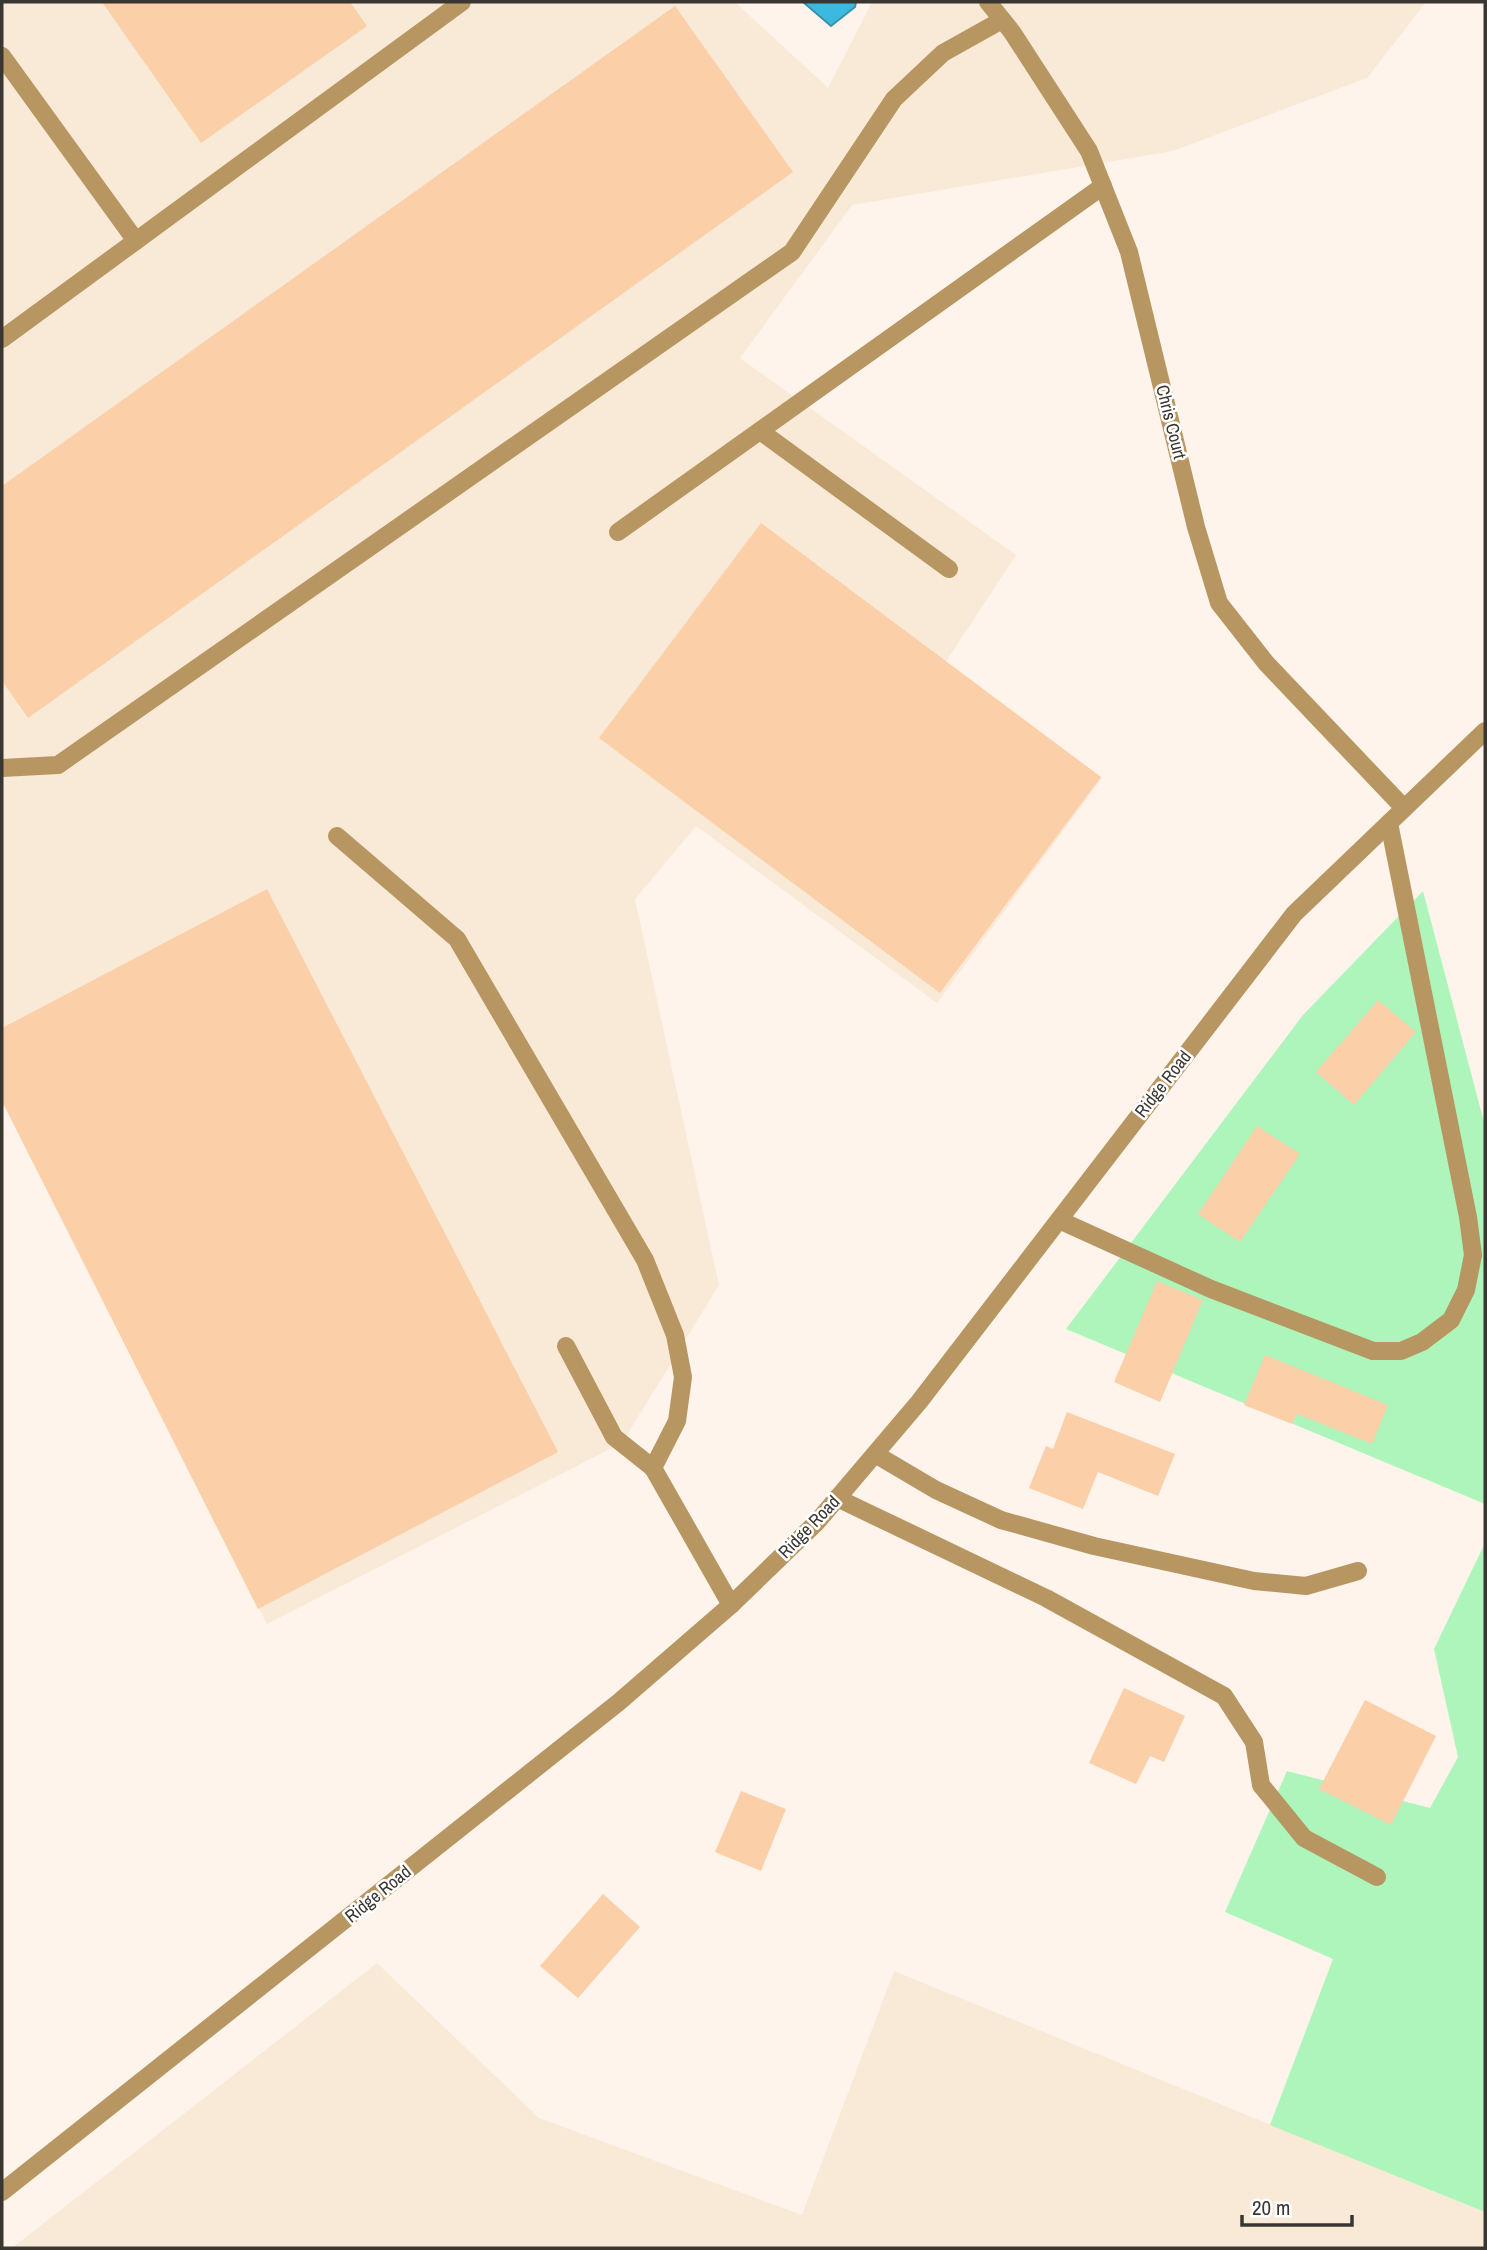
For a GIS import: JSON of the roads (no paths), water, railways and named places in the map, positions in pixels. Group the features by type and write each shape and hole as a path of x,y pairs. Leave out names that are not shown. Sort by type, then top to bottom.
{"street":[{"path":"2,339 136,241 442,8 463,2"},
{"name":"Chris Court","path":"988,2 1089,151 1129,251 1196,527 1219,603 1266,663 1404,808"},
{"path":"2,768 58,765 792,252 894,99 943,54 1002,20"},
{"path":"2,56 136,241"},
{"path":"618,532 1103,186"},
{"path":"760,431 950,569"},
{"name":"Ridge Road","path":"2,2192 619,1702 731,1605 817,1522 919,1402 1294,914 1485,731"},
{"path":"1059,1220 1210,1289 1373,1351 1401,1351 1422,1342 1451,1320 1466,1290 1473,1255 1468,1217 1389,823"},
{"path":"337,836 457,939 645,1259 675,1335 683,1377 677,1421 653,1468"},
{"path":"566,1346 614,1437 653,1468 731,1605"},
{"path":"875,1454 936,1490 1000,1520 1094,1546 1254,1581 1306,1586 1358,1572"},
{"path":"836,1498 1046,1598 1224,1696 1254,1742 1261,1785 1304,1838 1377,1877"}],"water":[{"path":"803,2 856,2 855,7 831,26"}]}
